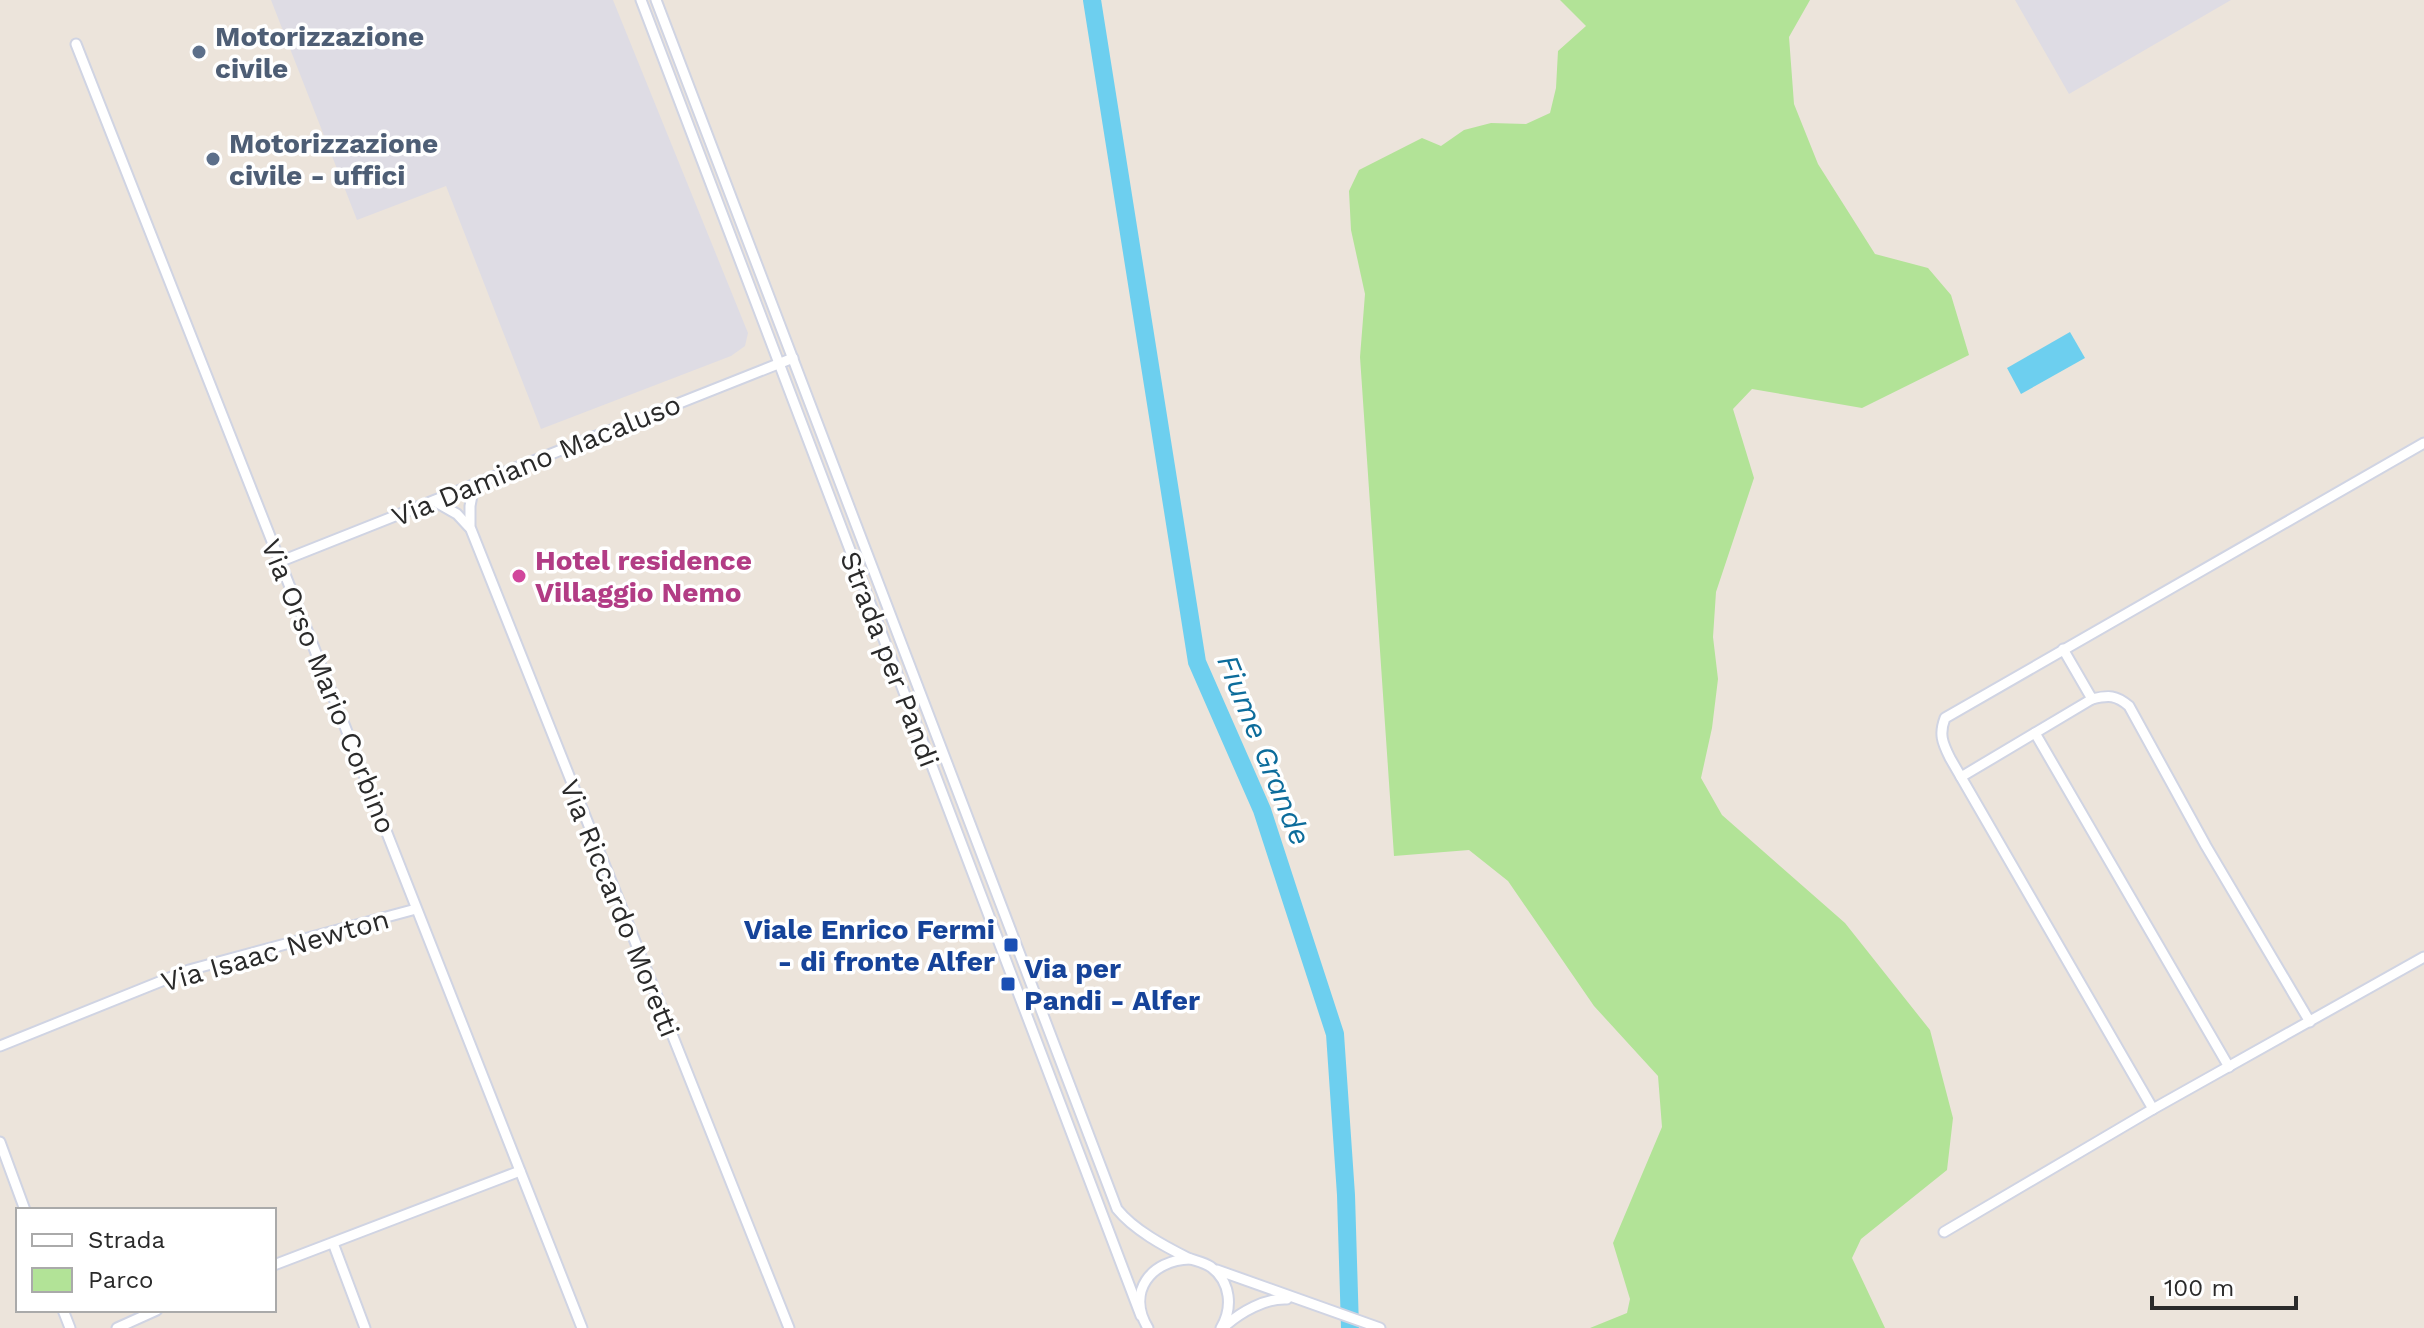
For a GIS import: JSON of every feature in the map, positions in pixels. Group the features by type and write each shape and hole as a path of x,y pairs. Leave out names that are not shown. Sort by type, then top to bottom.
{"street":[{"name":"Strada per Pandi","path":"641,0 1145,1324"},
{"name":"Strada per Pandi","path":"656,0 1117,1209 1126,1220 1190,1259 1380,1328"},
{"name":"Via Orso Mario Corbino","path":"76,44 582,1328"},
{"name":"Via Damiano Macaluso","path":"279,562 793,358"},
{"path":"2153,1109 1941,741 1945,718 2424,443"},
{"name":"Via Riccardo Moretti","path":"474,485 470,527 789,1328"},
{"path":"434,501 457,514 470,527"},
{"path":"2063,649 2092,699"},
{"path":"1961,777 2092,699 2118,696 2129,706 2310,1022"},
{"path":"2035,733 2229,1067"},
{"name":"Via Isaac Newton","path":"0,1046 189,970 416,909"},
{"path":"1944,1232 2153,1109 2424,957"},
{"path":"0,1142 24,1208"},
{"path":"276,1264 520,1171"},
{"path":"333,1243 365,1328"},
{"name":"Strada per Pandi","path":"1145,1324 1141,1293 1146,1280 1164,1263 1190,1259"},
{"path":"1213,1269 1227,1291 1229,1305 1222,1328"},
{"path":"1222,1328 1264,1302 1299,1300"},
{"path":"117,1328 153,1312"}],"shaded area":[{"path":"271,0 613,0 748,333 745,346 731,356 541,429 446,186 357,220"},
{"path":"2015,0 2231,0 2069,94"}],"green space":[{"path":"1560,0 1810,0 1789,37 1794,104 1818,164 1875,254 1928,268 1951,295 1969,355 1862,408 1752,389 1733,409 1754,478 1716,592 1713,637 1718,679 1701,778 1722,815 1845,923 1930,1030 1953,1118 1947,1170 1861,1239 1852,1258 1885,1328 1590,1328 1627,1313 1630,1299 1613,1243 1662,1127 1658,1076 1594,1006 1508,881 1469,850 1394,856 1360,357 1365,294 1351,230 1349,191 1359,170 1422,138 1441,146 1464,130 1491,123 1526,124 1550,113 1556,88 1558,51 1586,26"}],"water":[{"path":"2070,332 2085,358 2021,394 2007,368"}],"waterway":[{"name":"Fiume Grande","path":"1092,0 1197,662 1262,810 1335,1034 1346,1195 1350,1328"}],"place":[{"name":"Motorizzazione civile","path":"199,52"},
{"name":"Motorizzazione civile - uffici","path":"213,159"},
{"name":"Hotel residence Villaggio Nemo","path":"519,576"},
{"name":"Viale Enrico Fermi - di fronte Alfer","path":"1011,945"},
{"name":"Via per Pandi - Alfer","path":"1008,984"}]}
